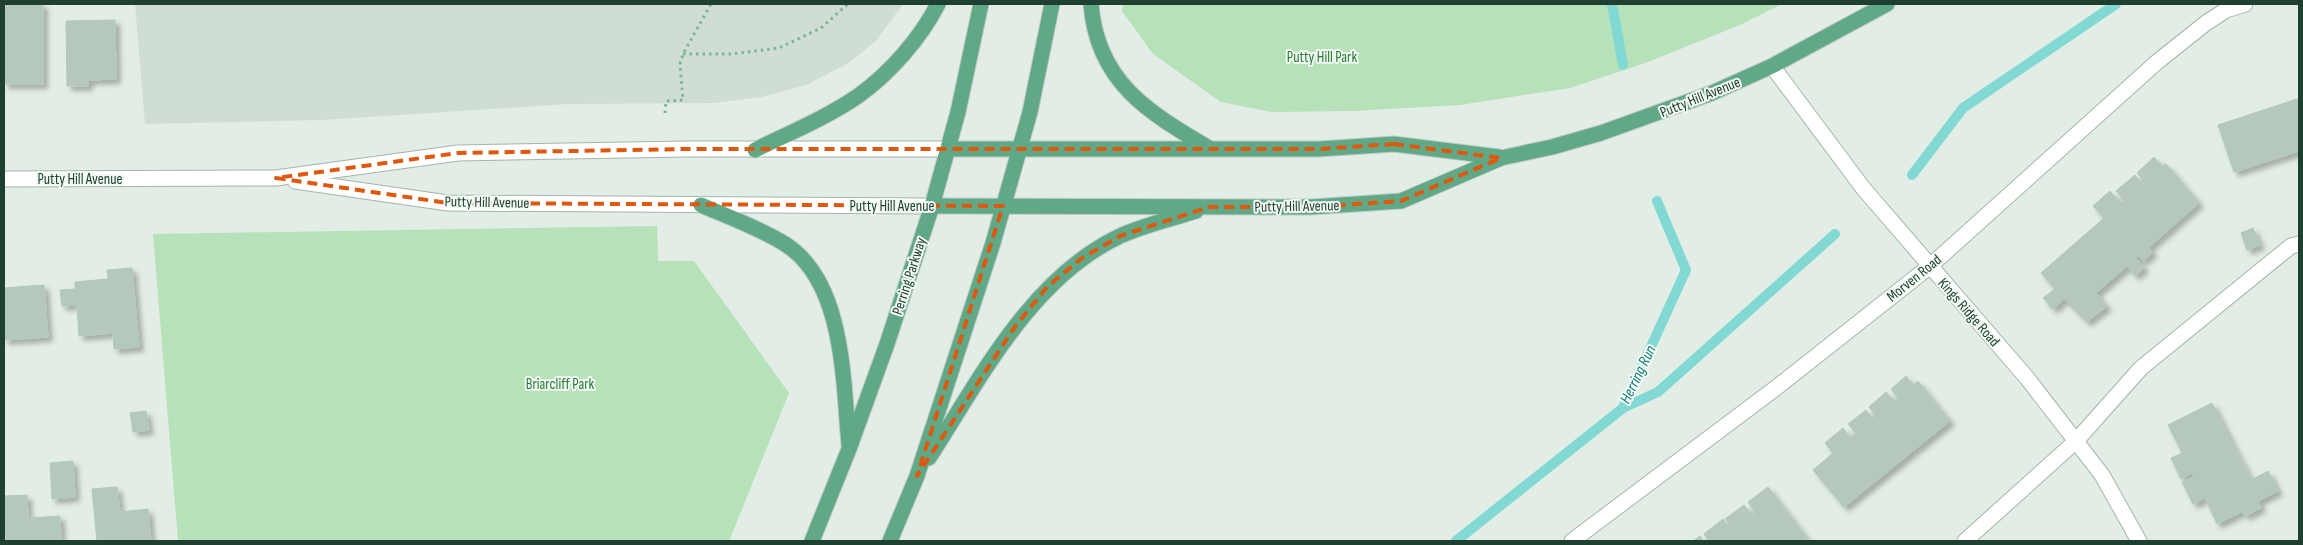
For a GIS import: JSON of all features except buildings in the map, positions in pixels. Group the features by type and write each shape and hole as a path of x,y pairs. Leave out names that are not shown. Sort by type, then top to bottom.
{"main road":[{"path":"755,150 819,119 858,96 894,65 927,24 938,4"},
{"name":"Perring Parkway","path":"812,541 849,449 887,344 932,206 949,149 981,4"},
{"path":"890,541 917,476 1003,206 1030,112 1052,4"},
{"path":"1091,4 1101,48 1113,72 1134,98 1157,116 1210,149"},
{"name":"Putty Hill Avenue","path":"932,206 1311,207 1401,201 1501,158 1552,147 1650,117 1712,93 1772,66 1887,4"},
{"name":"Putty Hill Avenue","path":"949,149 1319,149 1394,144 1501,158"},
{"path":"701,205 786,245 810,267 826,295 838,343 849,449"},
{"path":"917,476 1014,328 1047,287 1082,258 1120,236 1209,207"}],"street":[{"name":"Morven Road","path":"1572,541 1777,387 1929,267 2157,62 2206,23 2226,10 2245,4"},
{"name":"Kings Ridge Road","path":"1772,66 1863,188 1929,267 2027,378 2076,441 2102,475 2139,541"},
{"name":"Putty Hill Avenue","path":"4,179 276,178 458,153 949,149"},
{"name":"Putty Hill Avenue","path":"276,178 448,203 932,206"},
{"path":"1965,541 2076,441 2141,368 2291,246 2299,244"}],"path":[{"path":"666,113 666,101 682,100 680,64 683,54 711,4"},
{"path":"683,54 731,54 779,48 821,28 848,4"}],"highlighted area":[{"path":"1394,144 1501,158 1401,201 1311,207 1209,207 1120,236 1082,258 1047,287 1014,328 917,476 1003,206 448,203 276,178 458,153 686,149 1319,149"}],"shaded area":[{"path":"135,4 903,4 876,41 847,64 806,85 762,97 714,103 568,104 321,120 145,124"}],"green space":[{"name":"Putty Hill Park","path":"1123,4 1782,4 1742,24 1648,62 1570,88 1460,105 1353,111 1271,112 1221,102 1153,54 1122,11"},
{"name":"Briarcliff Park","path":"657,226 658,261 694,261 789,393 729,541 178,541 153,234"}],"waterway":[{"name":"Herring Run","path":"1612,4 1623,65"},
{"path":"1912,175 1963,108 2116,4"},
{"name":"Herring Run","path":"1456,541 1623,408 1686,270 1657,201"},
{"path":"1623,408 1658,392 1835,234"}]}
